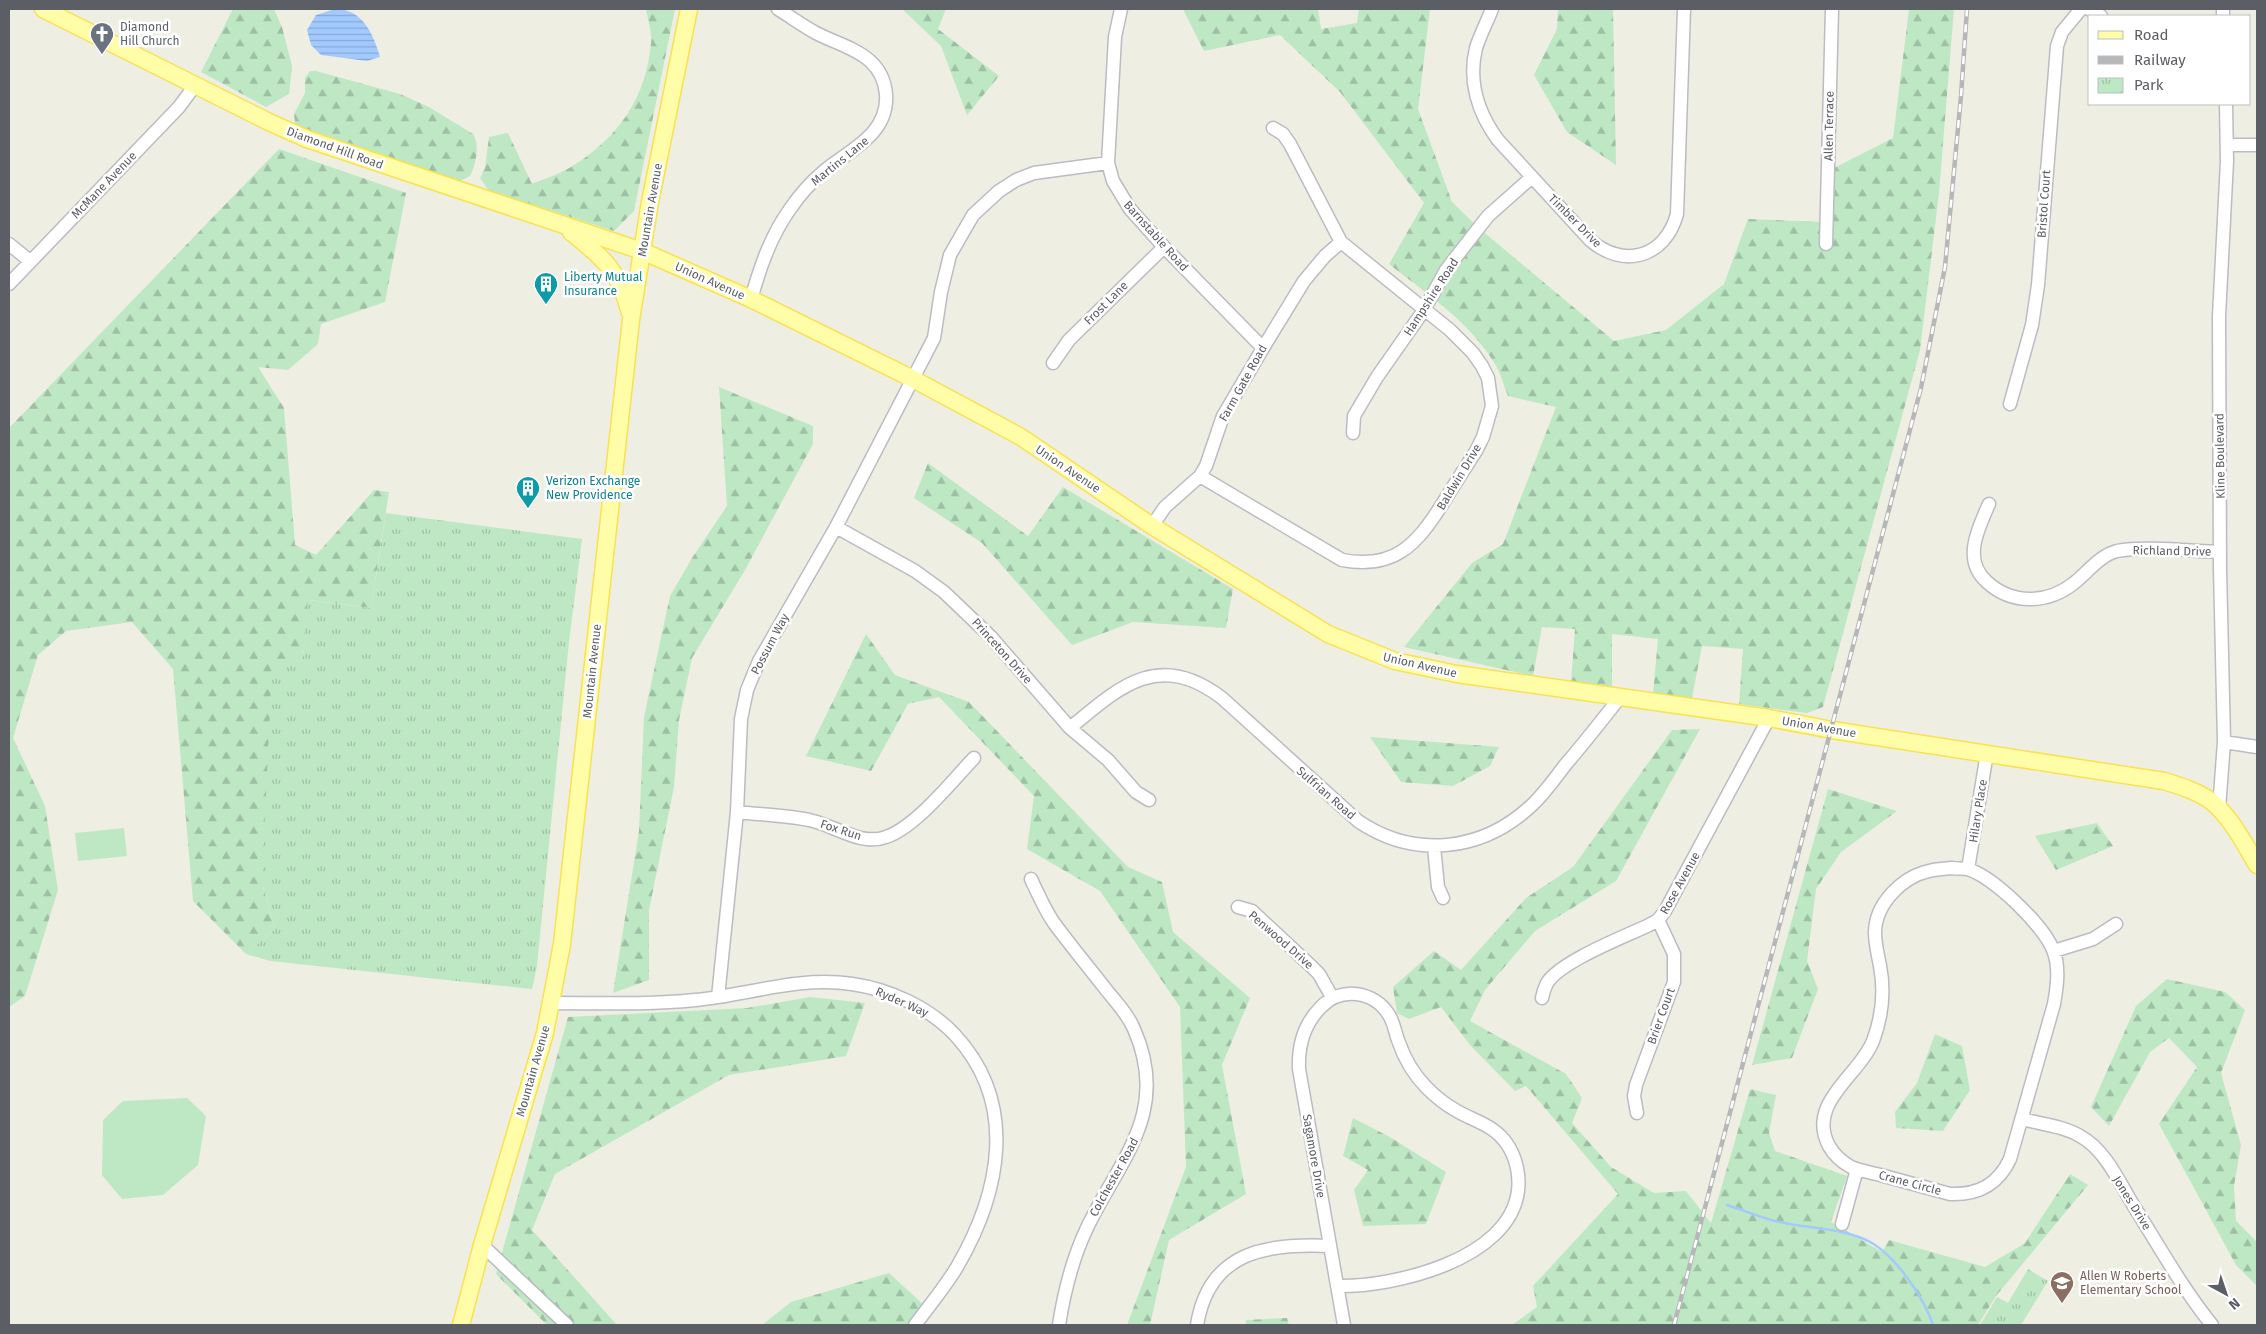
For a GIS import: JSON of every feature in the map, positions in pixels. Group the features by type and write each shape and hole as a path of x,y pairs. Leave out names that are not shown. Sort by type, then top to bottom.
{"main road":[{"name":"Diamond Hill Road","path":"43,9 308,139 642,251"},
{"name":"Mountain Avenue","path":"461,1325 482,1245 546,1034 562,944 631,320 650,202 689,9"},
{"path":"564,226 605,261 611,269 625,294 631,320"},
{"name":"Union Avenue","path":"642,251 750,299 913,379 1021,437 1152,526 1306,622 1372,653 1417,666 1457,674 1768,718 1832,730 1987,752 2164,781 2201,795 2219,809 2257,865"}],"street":[{"name":"Martins Lane","path":"750,299 767,250 790,209 820,174 871,136 878,127 886,106 882,77 871,62 864,56 814,32 778,9"},
{"name":"Barnstable Road","path":"1122,9 1115,37 1108,163 1113,181 1121,197 1164,247 1263,348"},
{"name":"Timber Drive","path":"1492,9 1476,48 1474,69 1475,91 1481,112 1491,131 1590,240 1609,253 1619,256 1640,255 1650,251 1666,238 1674,224 1676,214 1684,9"},
{"name":"Allen Terrace","path":"1826,244 1832,9"},
{"name":"Bristol Court","path":"2010,404 2032,325 2038,285 2057,46 2062,32 2081,9"},
{"path":"2088,9 2099,15"},
{"name":"McMane Avenue","path":"9,284 179,108 196,84"},
{"name":"Kline Boulevard","path":"2219,809 2224,742 2220,552 2219,316 2227,145 2226,105"},
{"name":"Baldwin Drive","path":"1200,476 1342,560 1373,563 1402,552 1425,531 1476,451 1483,437 1492,406 1488,378 1478,360 1462,341 1341,242 1290,144 1283,134 1273,128"},
{"path":"2227,145 2257,145"},
{"name":"Possum Way","path":"718,997 737,812 742,719 747,690 758,661 836,526 934,338 941,292 950,255 973,214 998,191 1016,180 1034,173 1108,163"},
{"name":"Hampshire Road","path":"1353,433 1354,416 1372,385 1424,310 1446,270 1488,216 1532,177"},
{"name":"Farm Gate Road","path":"1152,526 1176,495 1200,476 1209,460 1223,416 1263,348 1304,281 1325,256 1341,242"},
{"path":"9,244 30,261"},
{"name":"Frost Lane","path":"1053,363 1069,340 1164,247"},
{"name":"Richland Drive","path":"1989,504 1974,542 1975,562 1984,580 2016,598 2043,598 2062,592 2099,561 2115,552 2132,550 2220,552"},
{"name":"Princeton Drive","path":"836,526 916,571 944,592 991,637 1070,728 1108,760 1136,792 1149,800"},
{"name":"Sulfrian Road","path":"1070,728 1113,693 1131,682 1166,675 1182,677 1203,686 1222,698 1358,821 1380,834 1398,841 1434,847 1455,844 1484,836 1522,814 1543,793 1621,696"},
{"name":"Rose Avenue","path":"1542,998 1547,983 1560,970 1574,961 1658,920 1665,911 1768,718"},
{"path":"2224,742 2257,747"},
{"name":"Hilary Place","path":"1968,869 1987,752"},
{"name":"Fox Run","path":"737,812 814,822 847,834 875,840 898,832 916,818 974,758"},
{"path":"1434,847 1438,887 1443,898"},
{"name":"Crane Circle","path":"1952,868 1968,869 2010,897 2034,919 2054,951 2057,979 2054,1004 2022,1119 2005,1169 1994,1182 1975,1192 1950,1194 1857,1169 1843,1162 1830,1147 1826,1138 1824,1118 1830,1099 1866,1054 1878,1025 1883,996 1875,930 1884,903 1895,890 1909,879 1928,871 1952,868"},
{"name":"Colchester Road","path":"1031,879 1053,922 1127,1015 1141,1048 1146,1084 1140,1127 1128,1154 1101,1198 1084,1233 1071,1269 1059,1325"},
{"name":"Penwood Drive","path":"1238,907 1252,911 1312,967 1319,974 1332,997"},
{"name":"Brier Court","path":"1637,1113 1634,1096 1636,1085 1674,982 1674,954 1658,920"},
{"path":"2054,951 2093,939 2116,924"},
{"name":"Ryder Way","path":"551,1003 665,1002 718,997 812,981 853,984 872,988 913,1005 937,1018 957,1037 974,1058 989,1091 996,1122 996,1159 992,1182 976,1226 960,1261 915,1325"},
{"path":"1332,997 1345,994 1359,994 1376,1001 1383,1007 1393,1023 1403,1053 1417,1076 1446,1104 1486,1124 1502,1137 1516,1162 1519,1184 1515,1205 1505,1224 1495,1234 1469,1252 1432,1270 1401,1280 1377,1285 1337,1286"},
{"name":"Sagamore Drive","path":"1332,997 1309,1022 1303,1037 1299,1061 1344,1325"},
{"name":"Jones Drive","path":"2022,1119 2070,1131 2081,1136 2095,1147 2110,1167 2193,1302 2212,1325"},
{"path":"1842,1224 1857,1169"},
{"path":"482,1245 567,1325"},
{"path":"1197,1325 1201,1307 1215,1281 1228,1266 1244,1255 1286,1246 1330,1246"}],"green space":[{"path":"233,9 274,9 282,27 292,66 289,94 266,107 201,72"},
{"path":"646,9 675,9 634,211 614,231 489,191 480,178 485,168 489,137 508,133 532,184 571,167 588,156 616,130 636,99 648,63 651,39"},
{"path":"902,9 946,9 938,29 999,76 967,115 941,46"},
{"path":"1183,9 1318,9 1321,29 1357,23 1359,9 1430,9 1418,109 1452,202 1480,229 1614,341 1666,330 1724,284 1748,219 1828,222 1830,170 1893,138 1909,9 1954,9 1939,193 1920,350 1823,707 1807,713 1739,704 1743,649 1702,646 1692,698 1653,694 1658,639 1612,634 1612,687 1571,683 1575,629 1542,627 1533,676 1404,647 1472,563 1503,544 1556,407 1508,396 1495,364 1473,335 1432,297 1389,264 1424,203 1340,92 1280,35 1204,51"},
{"path":"1558,9 1613,9 1616,165 1567,132 1534,75 1557,29"},
{"path":"310,71 400,94 429,107 473,134 476,143 476,155 470,176 460,181 298,126 295,123 294,114 305,93 305,78"},
{"path":"279,149 406,193 385,302 321,324 318,344 288,370 258,367 284,408 295,545 316,555 374,490 389,492 371,608 309,600 303,657 262,884 275,929 246,954 193,901 173,669 132,622 66,631 38,655 13,738 45,806 58,890 25,996 9,1007 9,428"},
{"path":"719,387 813,426 813,444 745,570 692,658 679,720 674,787 649,910 649,980 613,993 639,831 644,717 670,596 692,558 727,506"},
{"path":"928,463 1028,536 1063,487 1233,589 1226,628 1133,622 1072,645 982,543 914,498"},
{"path":"386,513 582,539 569,642 537,966 532,989 270,961 246,954 275,929 262,884 272,665 303,657 308,600 371,608"},
{"path":"866,634 895,675 969,702 1128,867 1162,882 1173,932 1250,998 1222,1065 1246,1194 1169,1240 1150,1325 1127,1325 1186,1167 1180,1007 1100,891 1027,849 1034,796 939,697 908,704 871,771 806,756"},
{"path":"1700,729 1616,881 1535,931 1485,990 1470,1021 1566,1074 1582,1098 1572,1123 1611,1167 1654,1193 1686,1191 1711,1223 1750,1089 1776,1095 1769,1133 1775,1151 1847,1176 1831,1222 1882,1252 1889,1240 1985,1267 2025,1243 2070,1174 2088,1185 1996,1296 1978,1325 1512,1325 1537,1307 1533,1286 1618,1194 1526,1086 1515,1091 1470,1045 1441,1007 1409,1019 1397,1013 1393,987 1434,951 1461,970 1526,898 1573,867 1672,730"},
{"path":"1370,737 1499,747 1490,766 1453,786 1401,782"},
{"path":"1828,789 1897,811 1841,852 1816,889 1807,961 1818,989 1792,1058 1752,1065"},
{"path":"2097,823 2113,846 2056,870 2035,836"},
{"path":"124,828 127,856 78,861 75,833"},
{"path":"2167,979 2225,992 2245,1010 2221,1073 2241,1145 2234,1186 2236,1221 2257,1242 2257,1286 2236,1265 2159,1124 2197,1067 2169,1038 2150,1052 2109,1126 2091,1107 2136,1006"},
{"path":"810,997 865,1003 846,1056 729,1075 555,1174 532,1230 617,1325 547,1325 496,1274 568,1017 747,1008"},
{"path":"1935,1034 1962,1046 1970,1090 1943,1131 1896,1128 1895,1112 1917,1083"},
{"path":"187,1098 206,1116 198,1165 163,1195 122,1199 102,1175 103,1120 123,1101"},
{"path":"1353,1118 1388,1136 1446,1172 1426,1224 1363,1226 1354,1190 1368,1170 1343,1156"},
{"path":"2028,1269 2048,1281 2021,1325 1980,1325 1997,1297 2008,1303"},
{"path":"889,1273 927,1308 913,1325 762,1325 791,1302"},
{"path":"1287,1318 1289,1325 1246,1325 1246,1320"}],"water":[{"path":"335,9 345,10 360,18 370,32 380,57 367,61 321,55 311,45 307,30 316,15"}],"waterway":[{"path":"1727,1205 1763,1218 1787,1224 1837,1231 1872,1243 1900,1268 1923,1303 1933,1325"}],"railway":[{"path":"1674,1325 1921,388 1945,267 1967,9"}],"place":[{"name":"Diamond Hill Church","path":"102,55"},
{"name":"Liberty Mutual Insurance","path":"546,305"},
{"name":"Verizon Exchange New Providence","path":"528,509"},
{"name":"Allen W Roberts Elementary School","path":"2062,1304"}]}
